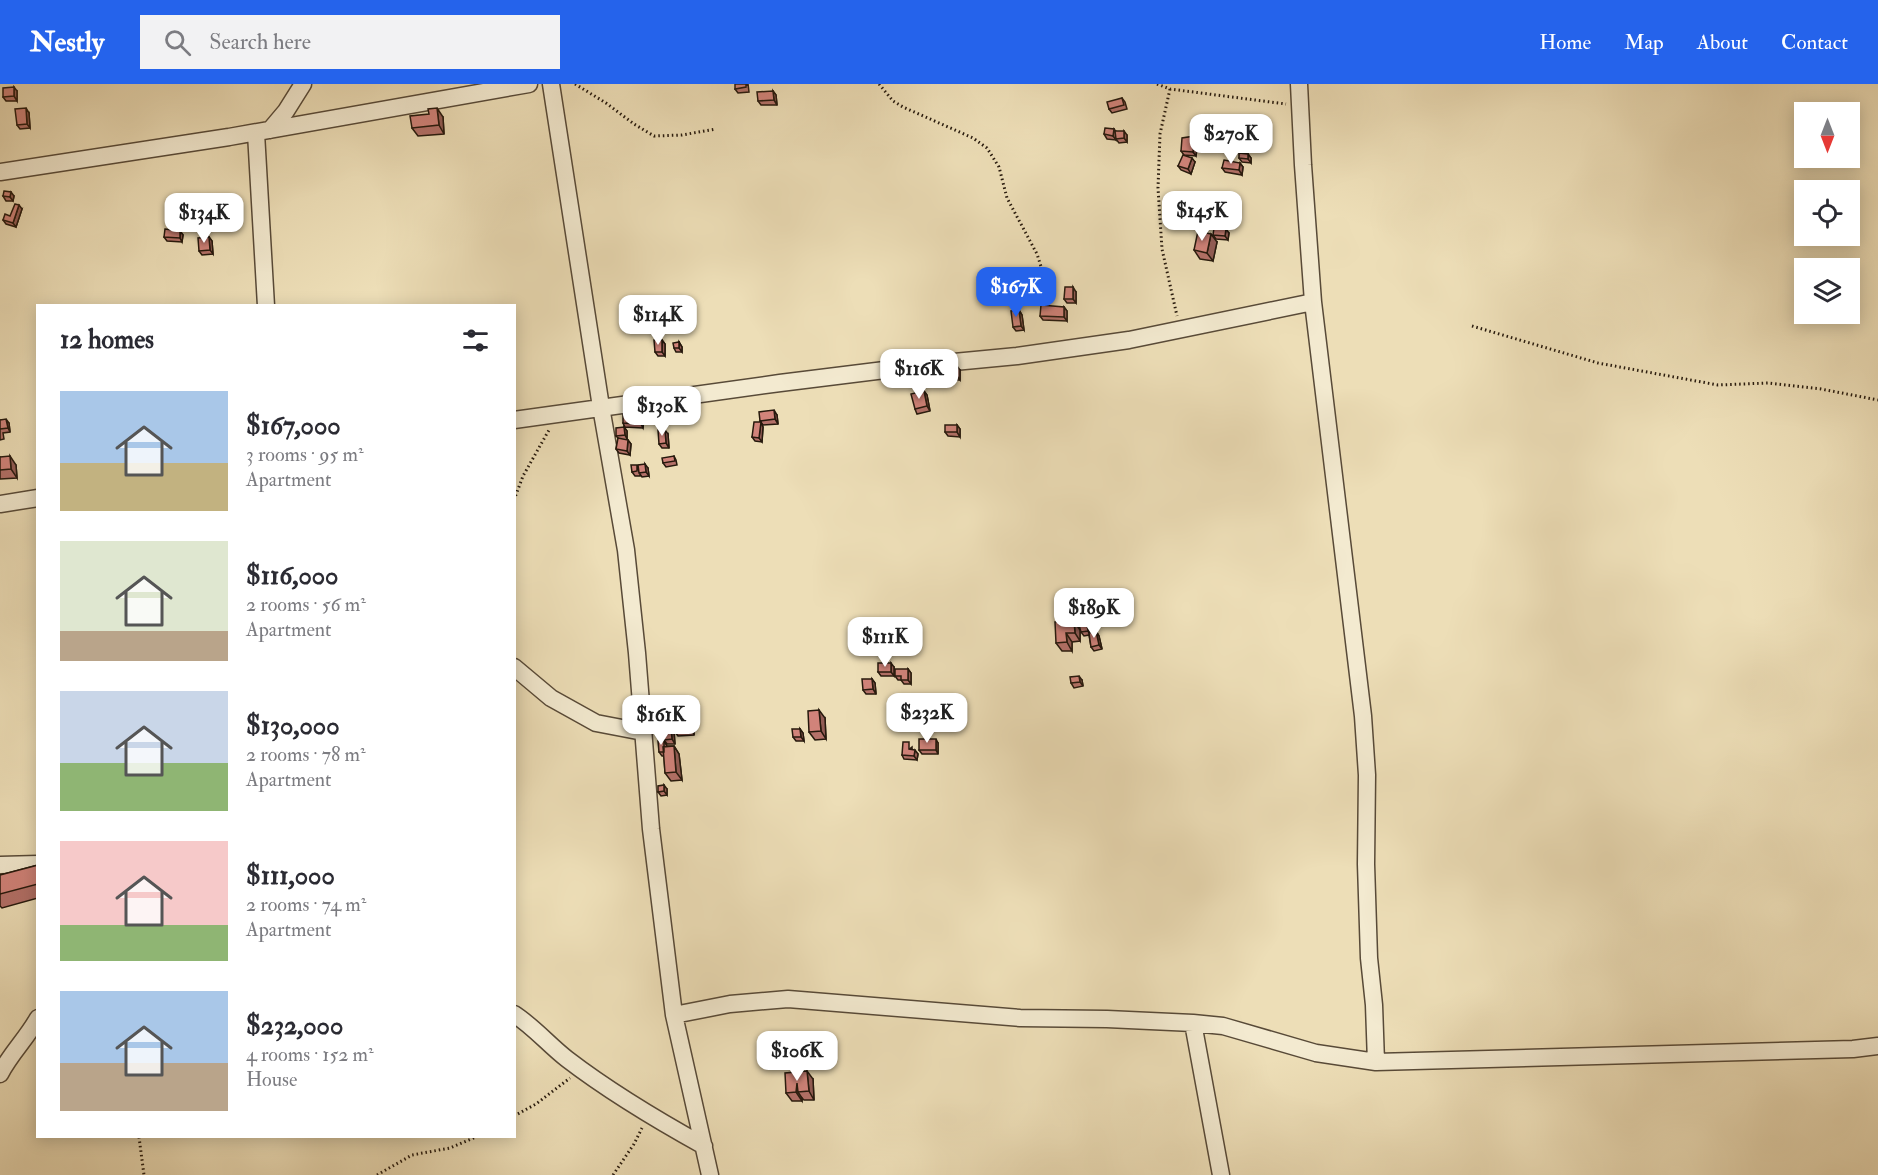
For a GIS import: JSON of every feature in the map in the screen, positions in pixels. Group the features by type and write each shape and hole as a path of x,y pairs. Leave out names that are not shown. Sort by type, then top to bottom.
{"street":[{"path":"266,304 263,131 286,111 303,84"},
{"path":"0,172 263,131 529,84"},
{"path":"551,84 601,407 627,550 651,829 674,1015 710,1175"},
{"path":"1299,84 1313,302 1363,716 1367,774 1366,864 1369,947 1376,1062"},
{"path":"516,420 921,365 1017,356 1129,340 1313,302"},
{"path":"0,504 36,498"},
{"path":"516,669 551,698 596,723 643,732"},
{"path":"0,865 36,864"},
{"path":"674,1015 730,1004 788,999 1020,1018 1193,1023 1223,1026 1316,1053 1376,1062 1698,1055 1878,1046"},
{"path":"516,1016 567,1059 647,1114 704,1146"},
{"path":"0,1074 14,1050 28,1036 36,1022"},
{"path":"1193,1023 1221,1175"}],"path":[{"path":"575,84 654,136 682,135 716,129"},
{"path":"879,84 893,101 903,107 973,138 987,148 999,167 1011,208 1038,254 1045,279"},
{"path":"1157,84 1170,89 1300,105"},
{"path":"1170,89 1160,134 1158,188 1162,249 1180,330"},
{"path":"1472,326 1598,363 1718,385 1768,383 1821,389 1878,400"},
{"path":"516,495 523,476 559,413"},
{"path":"516,1115 536,1104 581,1068"},
{"path":"613,1175 634,1144 647,1114"},
{"path":"139,1138 144,1175"},
{"path":"377,1175 412,1155 450,1148 474,1138"}],"building":[{"path":"735,84 746,84 746,87 735,89"},
{"path":"14,87 14,96 3,97 3,88"},
{"path":"773,91 774,100 758,101 757,92"},
{"path":"1122,98 1124,105 1109,109 1107,102"},
{"path":"26,108 27,124 17,125 15,109"},
{"path":"437,108 439,125 412,128 410,116 429,114 428,109"},
{"path":"1232,116 1246,119 1244,128 1230,124"},
{"path":"1105,128 1114,129 1113,136 1104,134"},
{"path":"1115,131 1124,131 1124,138 1116,139"},
{"path":"1195,136 1193,152 1181,151 1182,138"},
{"path":"1239,153 1248,154 1248,159 1239,158"},
{"path":"1183,155 1192,158 1188,169 1178,166"},
{"path":"1224,160 1240,163 1239,170 1222,168"},
{"path":"4,191 11,192 10,197 3,196"},
{"path":"15,204 19,205 13,223 3,220 5,214 10,216"},
{"path":"1214,228 1226,229 1225,236 1213,235"},
{"path":"165,229 180,231 180,238 164,237"},
{"path":"1198,231 1211,234 1207,253 1194,250"},
{"path":"209,237 210,250 199,251 198,238"},
{"path":"1065,287 1073,287 1073,299 1064,299"},
{"path":"1041,305 1064,307 1064,317 1040,316"},
{"path":"1019,310 1021,326 1013,327 1011,311"},
{"path":"654,340 662,340 662,352 655,352"},
{"path":"679,342 679,348 674,348 673,343"},
{"path":"944,366 957,366 957,376 944,376"},
{"path":"924,391 927,406 915,409 911,394"},
{"path":"774,410 775,419 760,421 759,412"},
{"path":"623,414 641,415 641,424 623,423"},
{"path":"6,419 8,428 0,429 0,420"},
{"path":"754,422 761,422 759,438 752,437"},
{"path":"945,425 957,425 957,432 945,432"},
{"path":"624,427 625,435 616,436 616,428"},
{"path":"658,430 665,430 666,443 659,444"},
{"path":"618,438 628,440 627,451 616,449"},
{"path":"10,456 11,469 0,470 0,457"},
{"path":"674,456 675,461 663,463 662,458"},
{"path":"645,464 646,472 639,473 638,465"},
{"path":"631,465 637,465 637,471 632,472"},
{"path":"1074,621 1075,633 1066,633 1067,642 1056,643 1055,622"},
{"path":"1087,624 1088,631 1081,632 1079,625"},
{"path":"1096,631 1099,645 1091,647 1089,633"},
{"path":"878,663 891,663 891,672 878,672"},
{"path":"895,669 908,669 908,680 901,680 901,676 895,676"},
{"path":"1079,676 1080,682 1071,683 1070,677"},
{"path":"862,679 872,679 873,689 863,690"},
{"path":"819,710 821,731 809,732 808,711"},
{"path":"691,722 692,731 675,732 674,723"},
{"path":"671,728 672,739 664,740 664,729"},
{"path":"792,729 800,729 801,737 793,737"},
{"path":"919,739 936,739 936,750 919,750"},
{"path":"658,741 664,741 664,752 659,752"},
{"path":"903,742 909,742 909,749 915,750 914,756 902,755"},
{"path":"674,746 676,772 665,773 663,747"},
{"path":"664,785 664,791 658,792 658,786"},
{"path":"36,866 36,885 0,894 0,875"},
{"path":"807,1071 809,1091 798,1092 797,1083 796,1092 786,1093 785,1073"}]}
